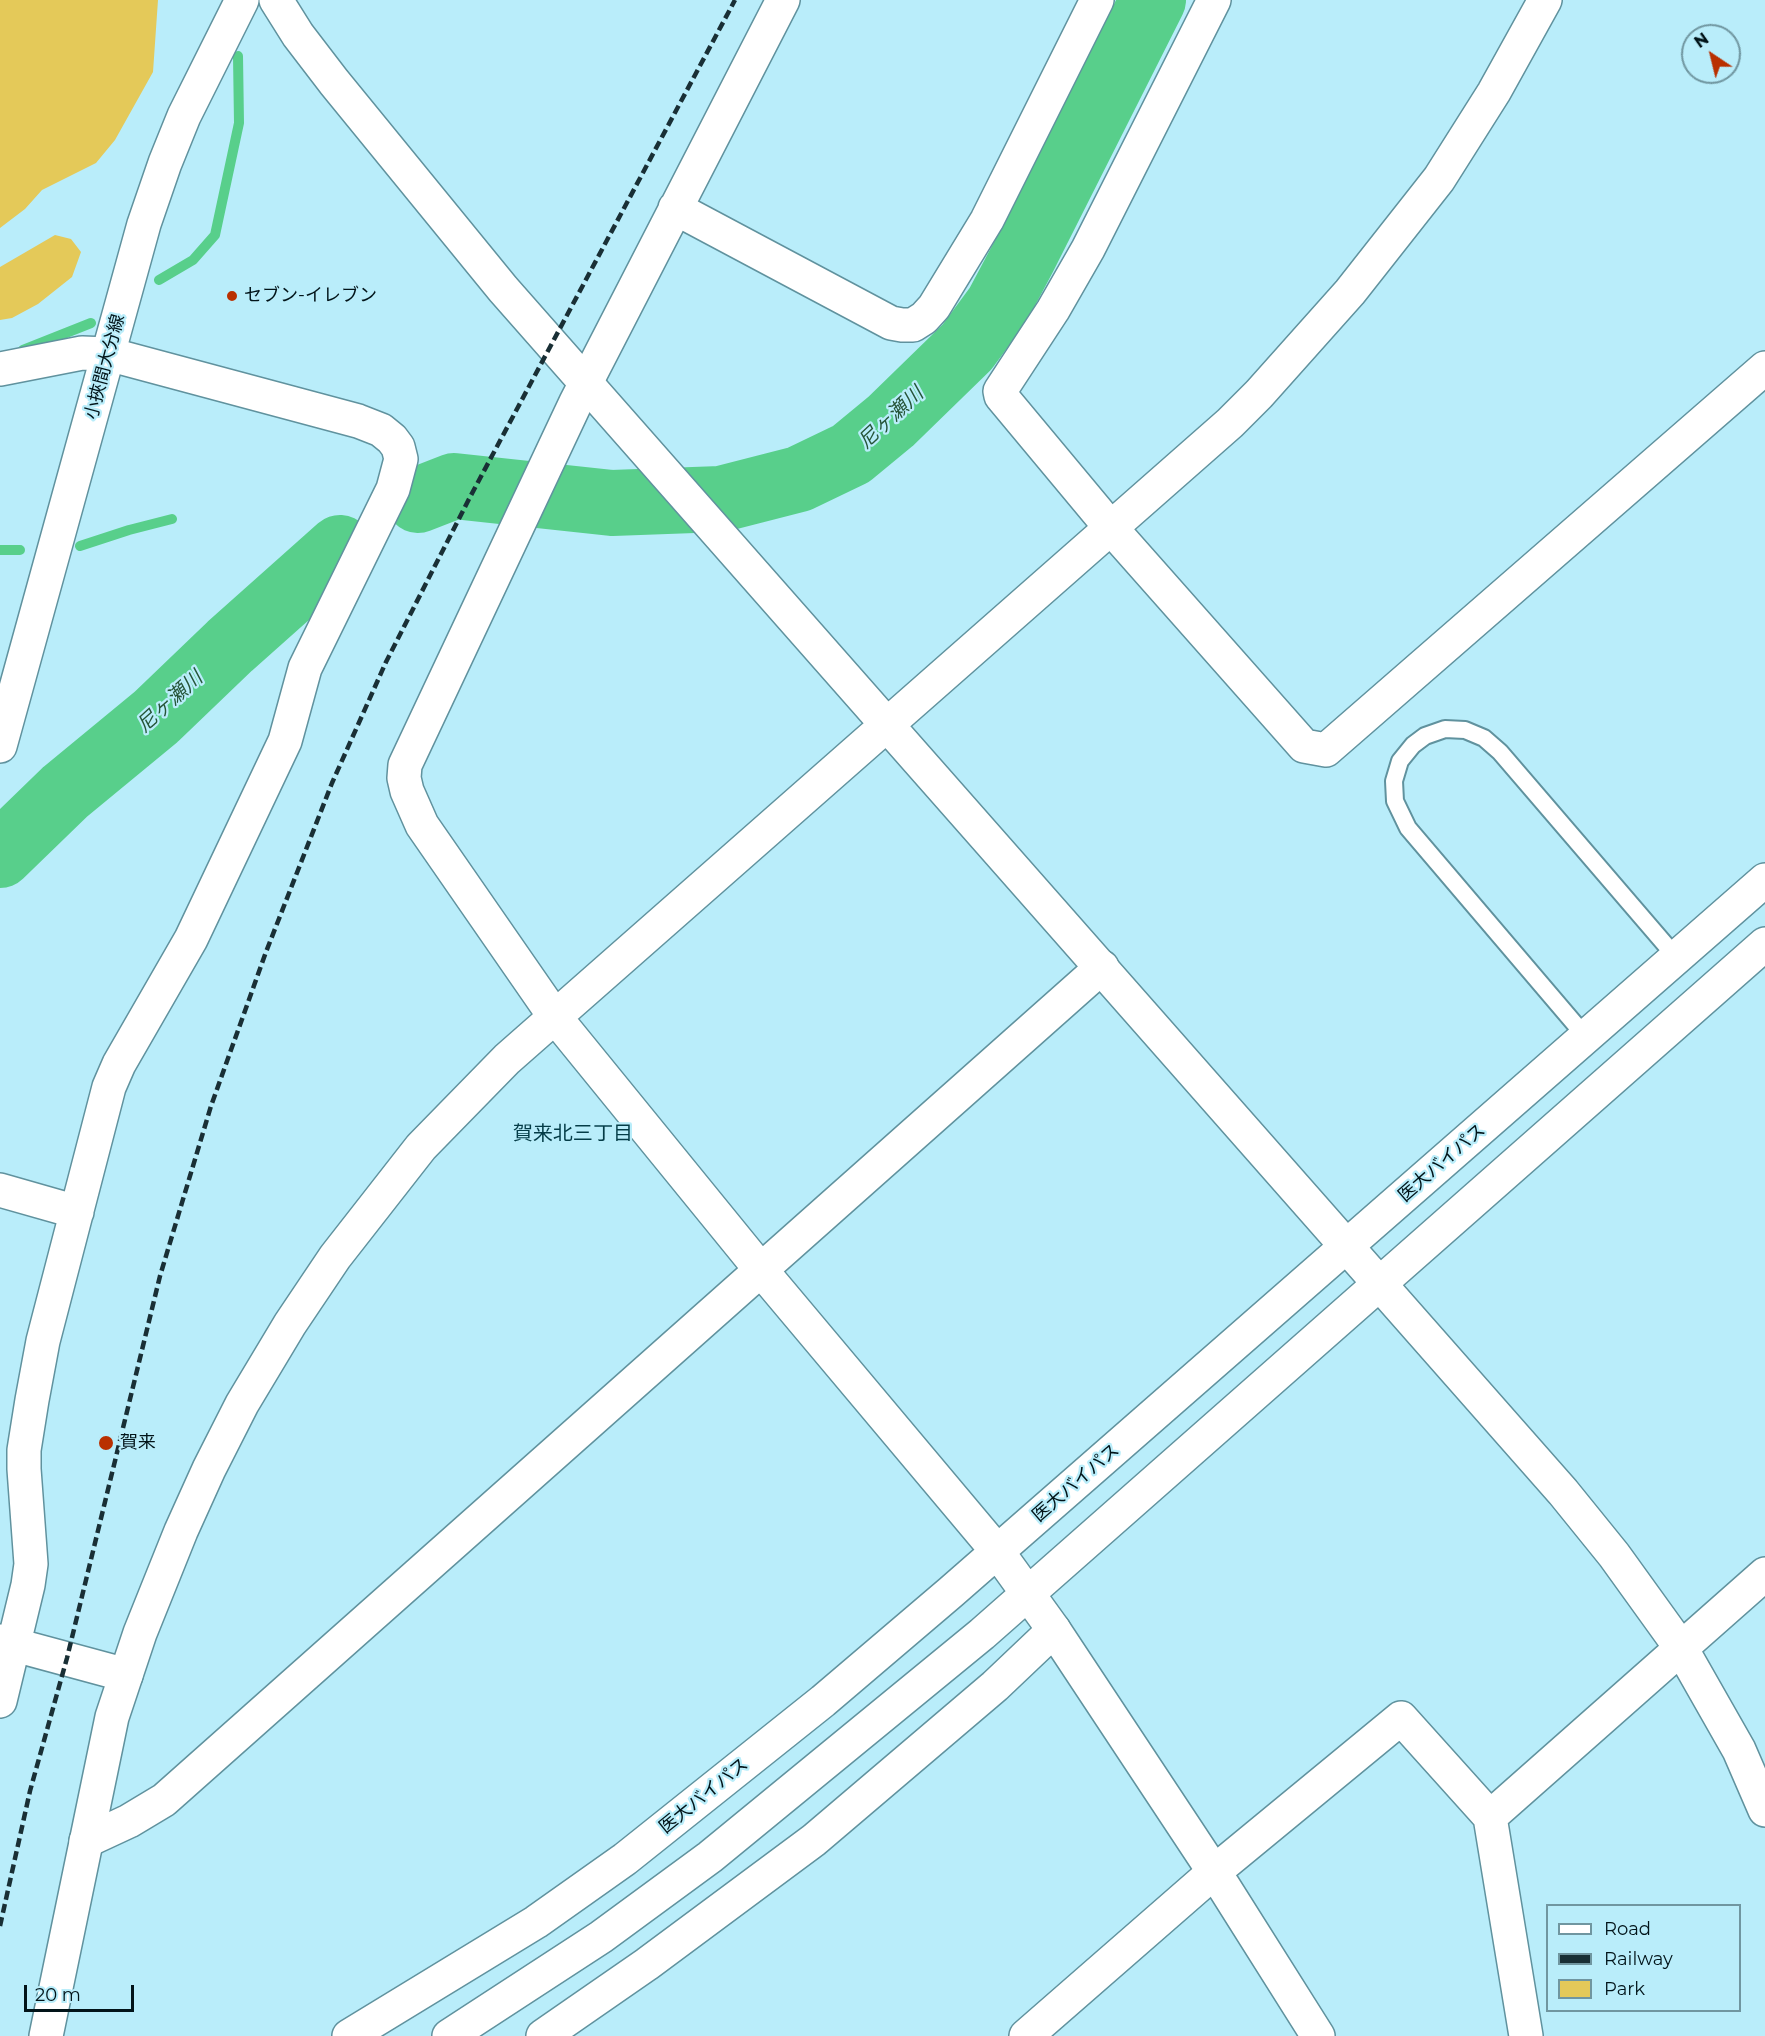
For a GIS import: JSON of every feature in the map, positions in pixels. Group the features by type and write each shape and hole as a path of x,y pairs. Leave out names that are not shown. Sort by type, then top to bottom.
{"street":[{"name":"小挾間大分線","path":"0,746 144,224 165,163 208,65 242,0"},
{"path":"276,0 298,35 327,72 503,289 1563,1492 1614,1555 1681,1648 1739,1750 1765,1810"},
{"path":"783,0 553,449 410,751 405,765 406,790 422,825 555,1017 761,1270 997,1551 1028,1593 1214,1872 1318,2036"},
{"path":"675,208 891,323 913,325 934,308 987,220 1097,0"},
{"path":"1214,0 1088,249 1053,310 1000,391 1001,396 1111,528 1304,746 1326,750 1765,368"},
{"path":"45,2036 112,1717 140,1633 181,1531 242,1404 310,1292 362,1221 421,1148 507,1059 1230,423 1259,394 1350,292 1439,180 1494,92 1545,0"},
{"path":"0,369 82,353 108,354 358,421 381,430 392,439 398,447 401,459 393,489 305,668 285,741 190,939 119,1064 109,1086 43,1341 26,1433 24,1470 31,1564 28,1585 6,1643 0,1701"},
{"name":"医大バイパス","path":"349,2036 536,1922 625,1859 823,1701 1765,880"},
{"path":"449,2036 601,1937 710,1857 982,1634 1765,944"},
{"path":"86,1841 129,1821 164,1800 1102,967"},
{"path":"0,1190 76,1212"},
{"path":"1490,1817 1765,1574"},
{"path":"543,2036 656,1957 814,1840 995,1686 1054,1630"},
{"path":"6,1643 126,1675"},
{"path":"1026,2036 1214,1872 1401,1718 1490,1817 1526,2036"}],"lane":[{"path":"1586,1037 1407,828 1395,801 1394,781 1400,761 1413,745 1425,736 1444,729 1465,730 1484,738 1500,752 1676,957"}],"green space":[{"path":"0,0 158,0 153,72 115,140 96,163 42,190 25,209 0,228"},
{"path":"55,235 71,239 81,252 72,277 38,304 12,318 0,320 0,267"}],"waterway":[{"name":"尼ヶ瀬川","path":"418,500 454,486 612,503 721,499 799,479 851,454 891,421 967,347 998,305 1153,0"},
{"path":"159,280 193,260 215,235 239,123 238,56"},
{"path":"23,350 91,323"},
{"path":"80,546 172,519"},
{"name":"尼ヶ瀬川","path":"0,855 65,792 156,717 230,646 340,548"},
{"path":"0,550 20,550"}],"railway":[{"path":"0,1926 30,1791 67,1658 160,1276 211,1106 266,952 332,783 386,662 469,499 735,0"}],"place":[{"name":"セブン-イレブン","path":"232,296"},
{"name":"賀来","path":"106,1443"}],"district":[{"name":"賀来北三丁目","path":"573,1134"}]}
